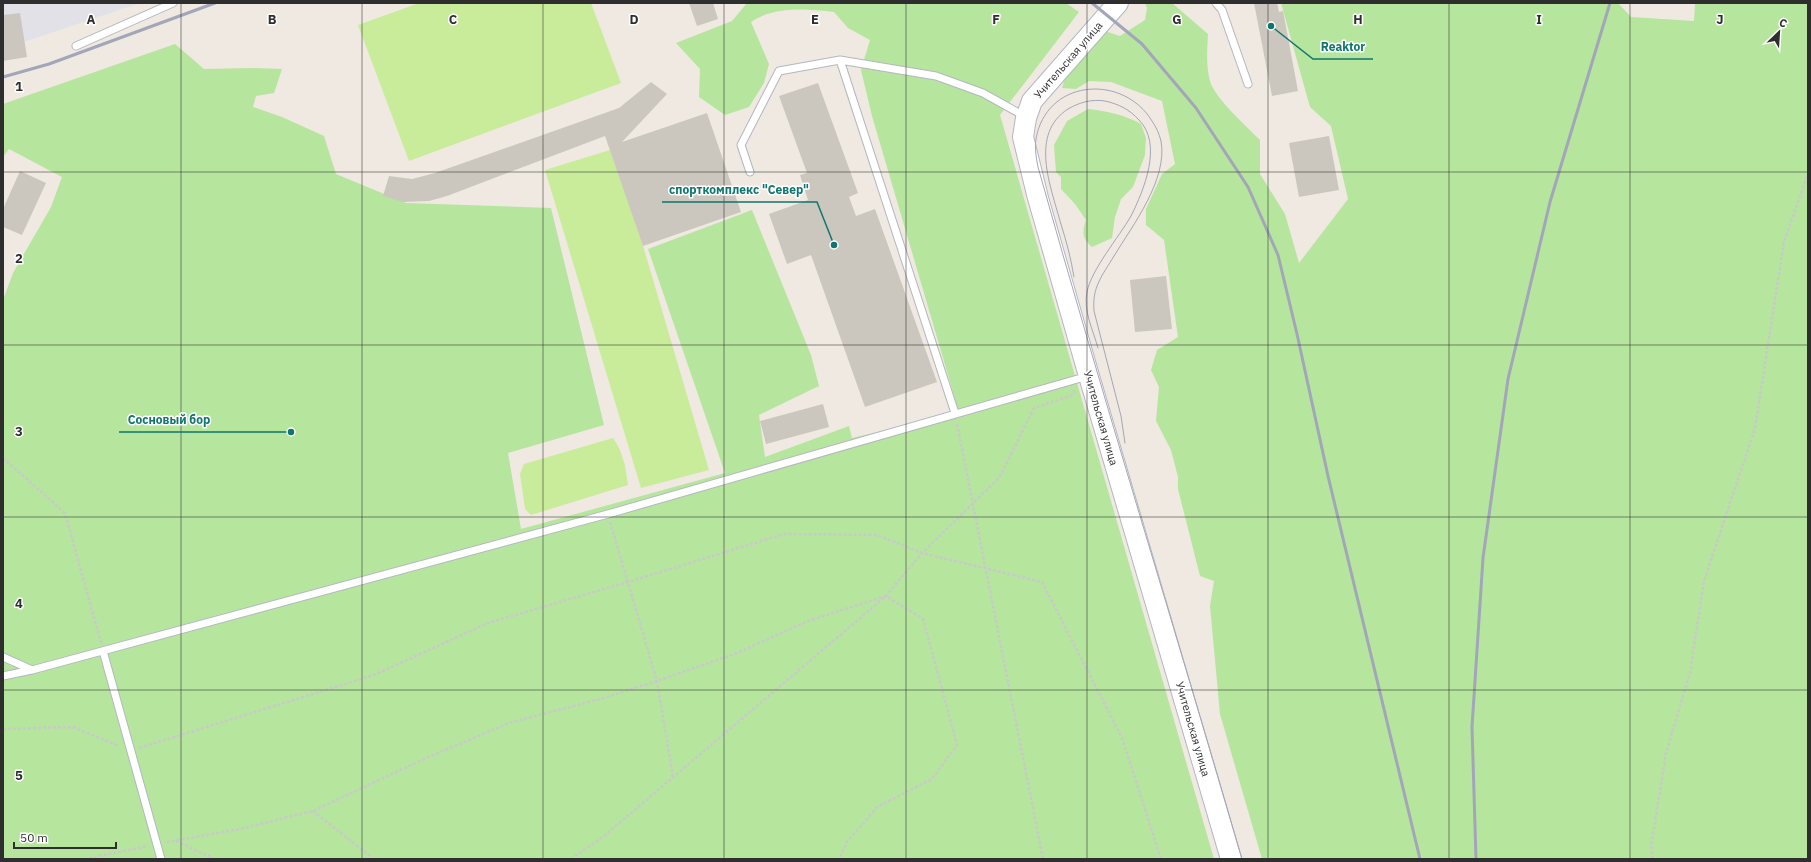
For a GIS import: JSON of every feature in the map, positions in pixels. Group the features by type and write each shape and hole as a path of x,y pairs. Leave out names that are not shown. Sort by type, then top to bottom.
{"main road":[{"name":"Учительская улица","path":"1118,3 1042,88 1032,102 1026,118 1023,137 1084,377 1231,859"}],"lane":[{"path":"76,46 173,3"},
{"path":"1216,3 1222,10 1248,84"},
{"path":"750,172 741,145 778,71 840,60 936,76 983,93 1026,118"},
{"path":"840,60 955,413"},
{"path":"3,676 32,670 103,651 608,514 1084,377"},
{"path":"103,651 161,859"},
{"path":"3,657 32,670"}],"path":[{"path":"1653,859 1651,847 1666,753 1690,673 1704,581 1755,428 1784,242 1808,174"},
{"path":"571,859 604,836 886,596 922,553 999,478 1034,408 1073,395 1084,377"},
{"path":"955,413 1043,859"},
{"path":"3,458 65,513 103,651"},
{"path":"608,514 657,681 673,777"},
{"path":"3,729 73,727 130,750 374,675 488,623 784,534 877,535 922,553 1042,582 1122,738 1161,859"},
{"path":"84,859 240,829 314,811 424,759 509,723 600,699 657,681 737,653 808,621 886,596 923,619 957,745 932,779 877,808 847,842 839,859"},
{"path":"314,811 374,859"},
{"path":"176,841 216,859"}],"shaded area":[{"path":"3,3 140,3 3,49"}],"green space":[{"path":"419,3 591,3 621,83 409,161 358,25"},
{"path":"747,3 1066,3 1079,12 1000,115 1214,859 3,859 3,300 13,273 51,207 62,177 9,149 3,157 3,104 175,44 204,69 282,69 274,93 256,96 253,107 282,117 324,136 336,174 406,203 551,208 604,425 508,453 521,529 725,473 648,249 752,210 811,355 819,386 759,415 765,457 849,426 852,438 948,415 958,409 872,116 861,70 870,40 848,28 834,12 791,10 770,13 760,17 751,22 769,64 764,83 749,107 725,115 699,97 700,69 676,43 732,21"},
{"path":"1145,3 1172,3 1208,34 1207,64 1210,81 1213,88 1224,103 1260,140 1260,174 1285,214 1299,263 1348,199 1331,126 1310,107 1281,3 1618,3 1631,17 1694,21 1695,3 1808,3 1808,859 1262,859 1220,714 1210,606 1214,581 1200,576 1178,489 1178,477 1171,450 1156,421 1159,387 1151,370 1157,350 1178,337 1164,240 1146,225 1146,209 1162,174 1175,164 1162,101 1111,82 1089,81 1076,89 1062,88 1067,72 1105,31 1120,36 1145,20 1147,8"},
{"path":"1088,109 1116,114 1141,124 1146,138 1145,155 1133,187 1121,199 1115,217 1112,238 1092,247 1086,241 1084,235 1086,220 1075,204 1061,189 1061,177 1056,172 1054,145 1067,121"},
{"path":"610,150 639,232 709,470 641,488 545,170"},
{"path":"613,438 624,460 628,485 531,515 525,509 520,474 524,464"}],"building":[{"path":"689,3 713,3 718,19 697,26"},
{"path":"1254,3 1277,3 1279,12 1283,11 1298,91 1272,96"},
{"path":"20,13 27,57 3,61 3,15"},
{"path":"651,82 667,94 622,142 707,113 741,212 643,246 605,136 447,196 429,201 403,202 383,196 389,176 412,179 435,173 619,108"},
{"path":"818,83 858,193 849,197 856,216 875,209 937,382 865,407 811,255 787,264 769,214 808,200 800,175 807,173 779,96"},
{"path":"1329,136 1339,190 1299,197 1289,143"},
{"path":"20,171 46,183 22,235 3,227 3,209"},
{"path":"1166,276 1172,329 1135,332 1130,280"},
{"path":"823,404 829,427 766,444 760,421"}],"tram line":[{"path":"1125,443 1121,416 1094,311 1094,303 1096,288 1102,276 1139,216 1154,186 1162,156 1161,141 1153,123 1140,106 1124,96 1107,90 1089,89 1072,93 1057,102 1045,115 1036,138 1038,167 1088,341 1242,859"},
{"path":"1074,277 1068,249 1048,177 1046,146 1049,132 1056,120 1068,109 1095,100 1105,101 1124,108 1139,120 1146,130 1150,141 1150,154 1146,181 1131,216 1094,274 1087,292 1087,313 1098,348"}],"railway":[{"path":"3,77 49,64 215,3"},
{"path":"1092,3 1142,44 1196,108 1248,187 1278,255 1328,476 1420,859"},
{"path":"1476,859 1472,727 1483,558 1508,379 1550,202 1610,3"}],"place":[{"name":"Reaktor","path":"1271,26"},
{"name":"спорткомплекс \"Север\"","path":"834,245"},
{"name":"Сосновый бор","path":"291,432"}]}
